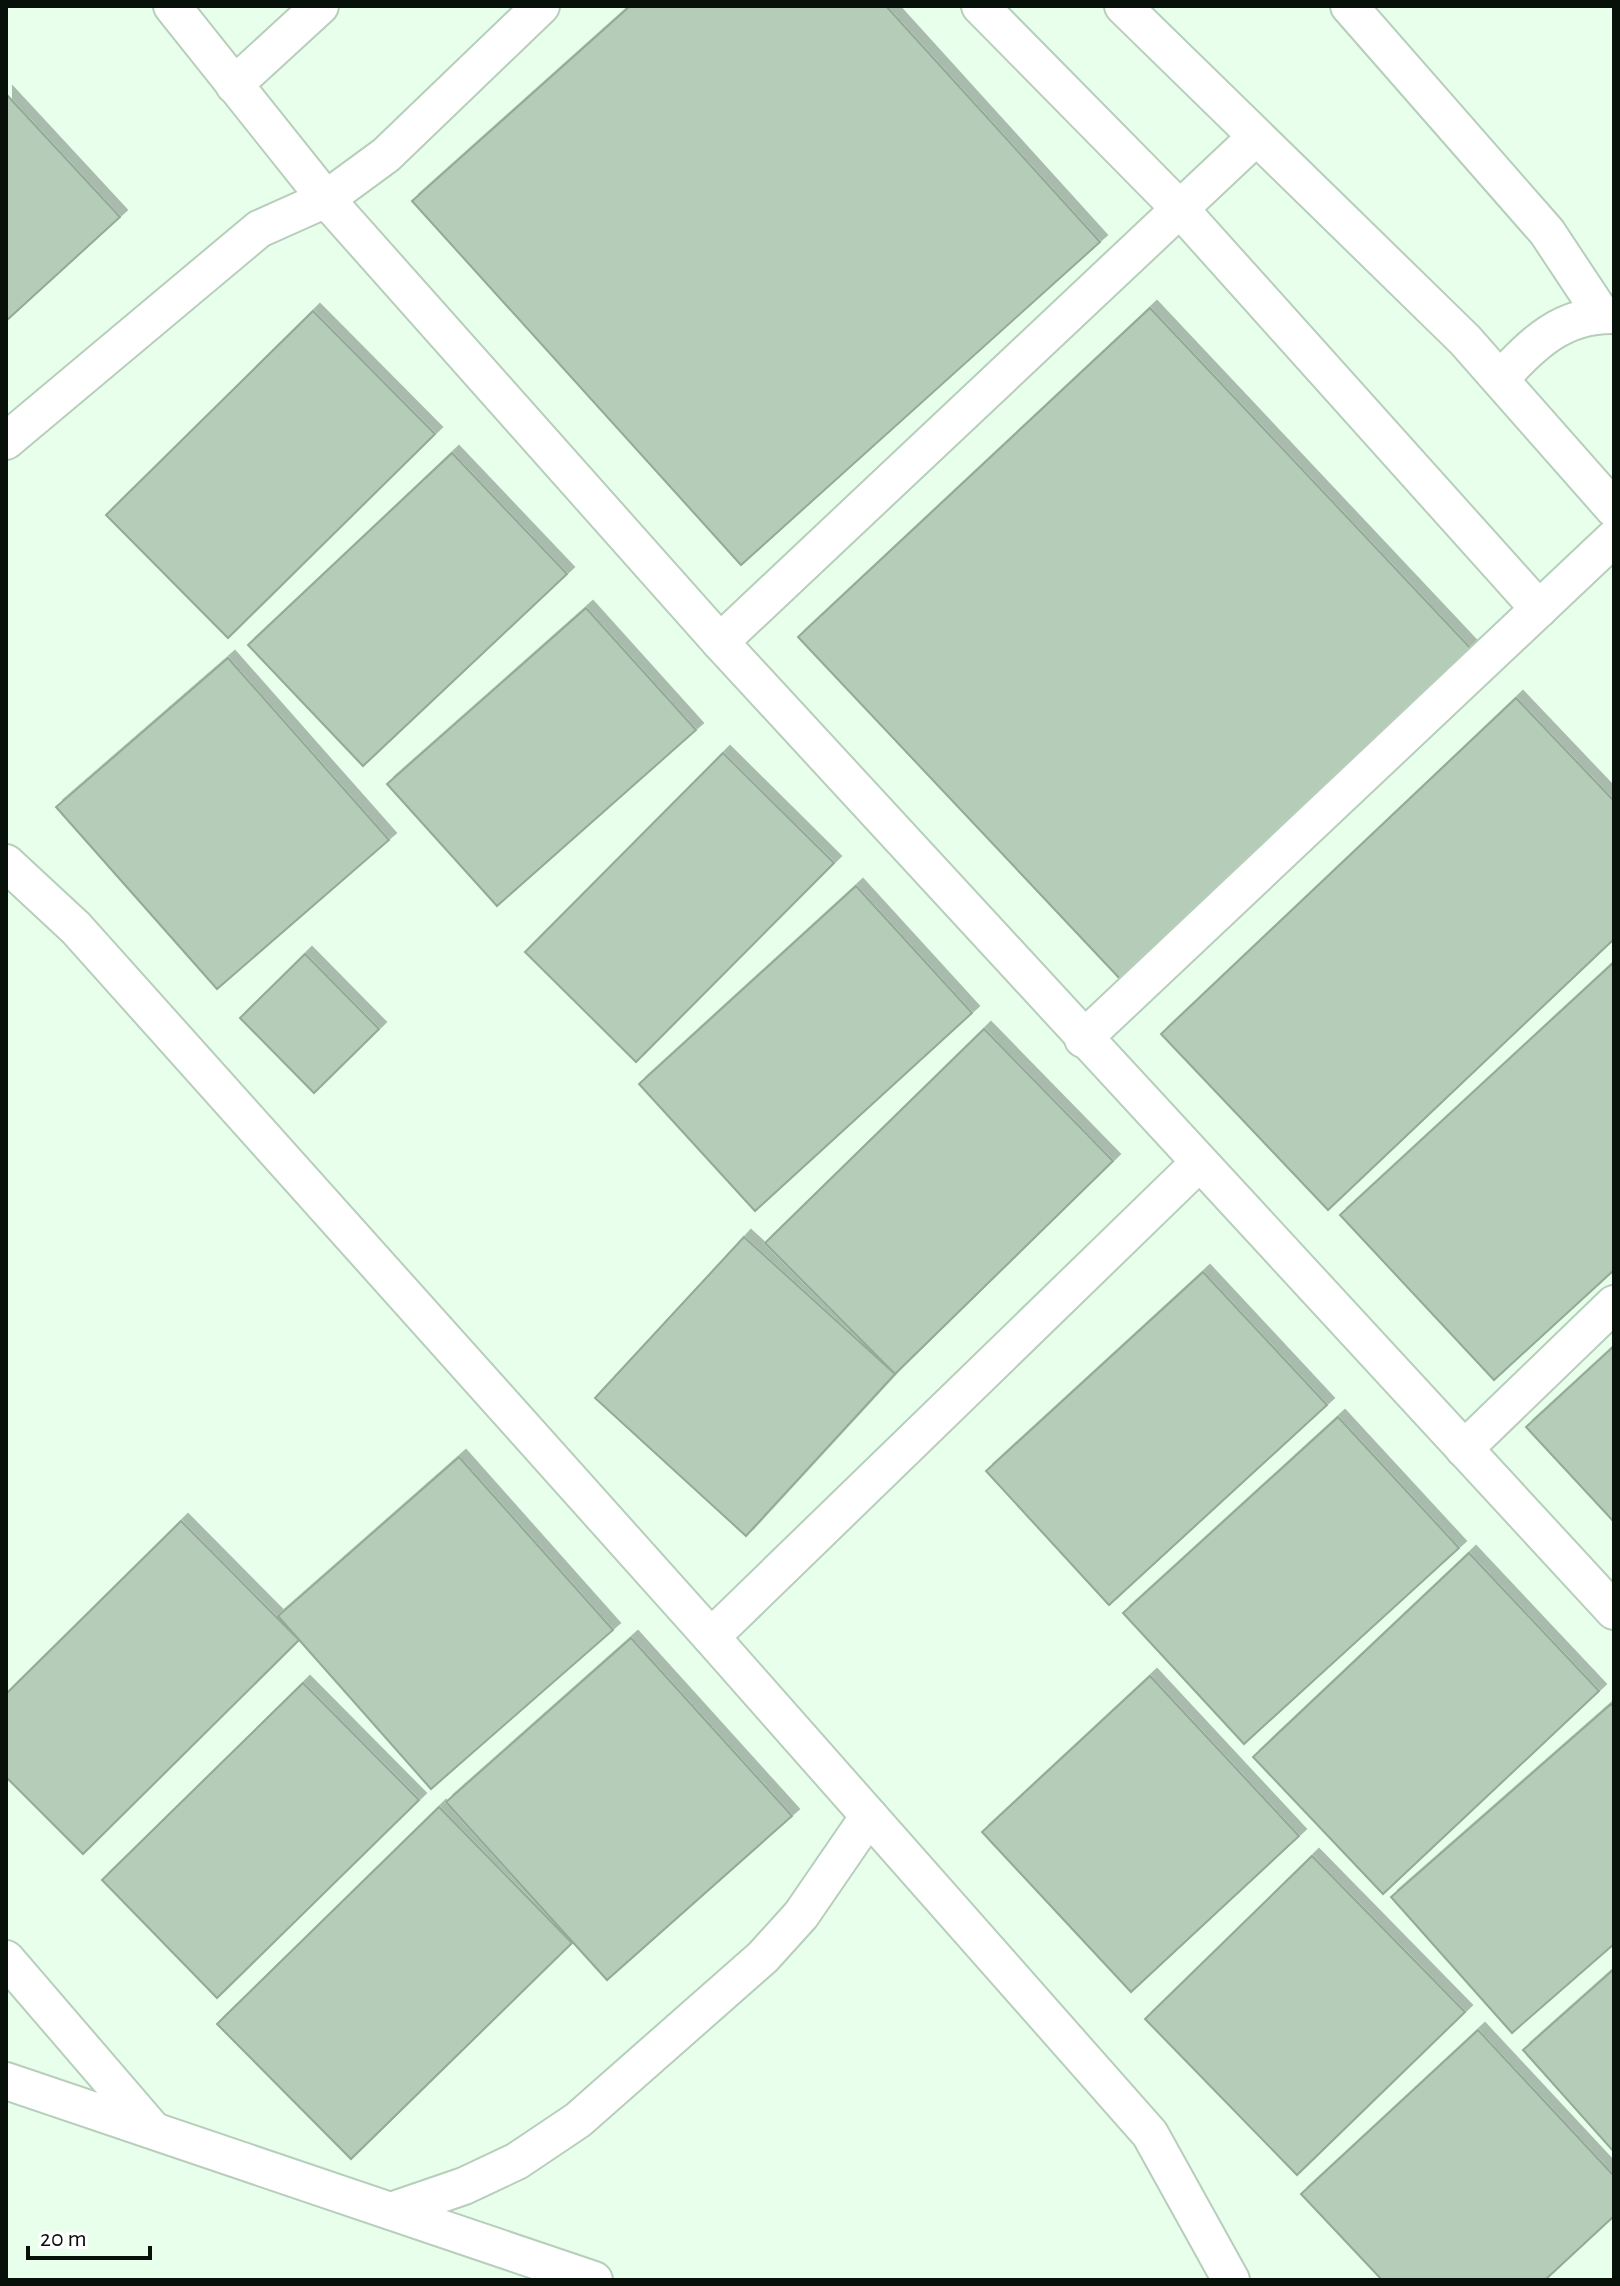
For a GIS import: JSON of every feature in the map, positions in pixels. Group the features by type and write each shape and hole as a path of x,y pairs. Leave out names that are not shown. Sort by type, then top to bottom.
{"street":[{"path":"172,6 326,199 720,642 1083,1039 1614,1611"},
{"path":"234,85 320,6"},
{"path":"6,441 259,229 326,199 386,155 541,6"},
{"path":"980,6 1180,209 1539,609"},
{"path":"1123,6 1501,378 1614,509"},
{"path":"1349,6 1547,232 1608,315 1559,326 1541,337 1501,378"},
{"path":"720,642 1256,137"},
{"path":"1083,1039 1614,538"},
{"path":"6,863 76,928 711,1637 1150,2134 1231,2280"},
{"path":"711,1637 1199,1163"},
{"path":"1464,1449 1614,1304"},
{"path":"391,2211 464,2186 517,2161 578,2120 763,1957 801,1915 869,1816"},
{"path":"6,1959 154,2131"},
{"path":"6,2081 594,2280"}],"building":[{"path":"630,6 886,6 1100,242 741,565 412,201"},
{"path":"6,94 120,217 6,321"},
{"path":"1150,308 1474,652 1122,981 798,637"},
{"path":"313,311 435,434 228,638 106,515"},
{"path":"452,453 567,574 363,766 248,645"},
{"path":"586,608 696,730 497,906 387,784"},
{"path":"228,658 389,840 217,989 56,807"},
{"path":"1516,698 1614,801 1614,939 1328,1210 1161,1034"},
{"path":"723,753 834,863 636,1062 525,952"},
{"path":"856,886 972,1013 755,1211 639,1084"},
{"path":"305,954 379,1029 314,1093 240,1018"},
{"path":"1614,962 1614,1270 1494,1380 1340,1215"},
{"path":"984,1029 1113,1161 895,1374 765,1243"},
{"path":"744,1237 895,1374 746,1536 595,1398"},
{"path":"1203,1272 1327,1405 1109,1605 986,1471"},
{"path":"1614,1346 1614,1522 1526,1427"},
{"path":"1338,1417 1459,1548 1244,1744 1123,1613"},
{"path":"459,1457 613,1630 431,1789 278,1616"},
{"path":"181,1521 299,1640 83,1854 6,1777 6,1694"},
{"path":"1469,1553 1599,1691 1383,1894 1253,1757"},
{"path":"631,1638 792,1816 607,1980 446,1802"},
{"path":"1150,1676 1299,1836 1131,1992 982,1832"},
{"path":"303,1683 419,1800 217,1998 102,1880"},
{"path":"1611,1704 1614,1708 1614,1944 1512,2033 1391,1897"},
{"path":"439,1807 572,1943 351,2159 217,2024"},
{"path":"1312,1856 1465,2012 1297,2175 1145,2019"},
{"path":"1614,1969 1614,2152 1523,2050"},
{"path":"1478,2030 1614,2176 1614,2216 1545,2280 1382,2280 1301,2194"}]}
